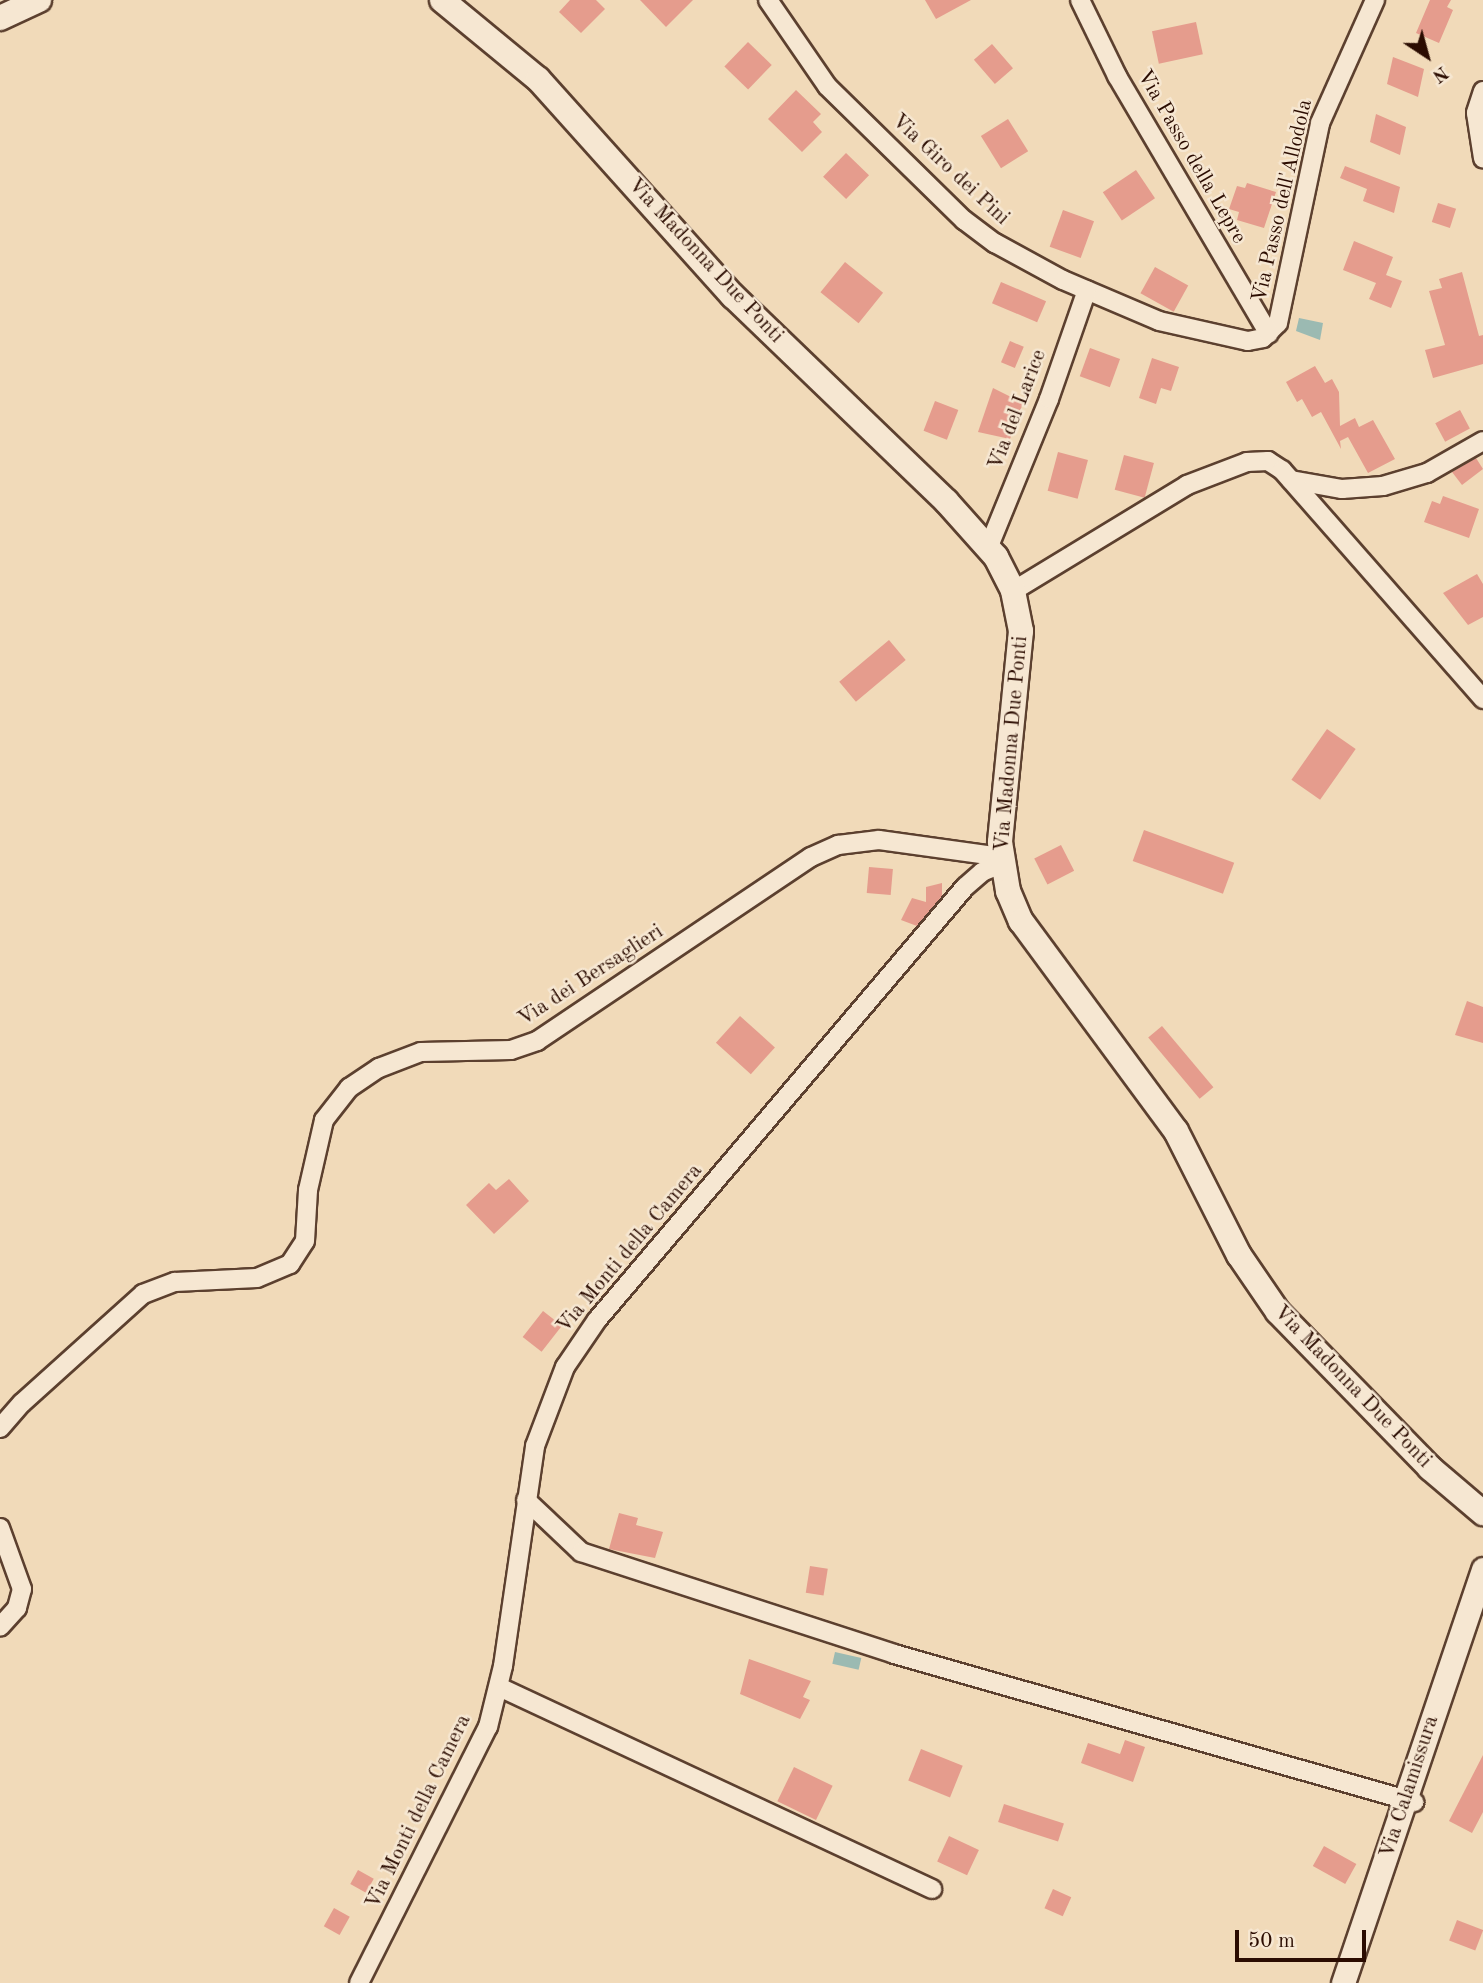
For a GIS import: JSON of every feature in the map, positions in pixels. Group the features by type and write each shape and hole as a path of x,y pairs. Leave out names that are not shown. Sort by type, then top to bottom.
{"main road":[{"path":"0,18 39,0"},
{"name":"Via Madonna Due Ponti","path":"442,0 538,79 733,296 989,546 1013,590 1022,638 1002,810 1002,861 1008,891 1027,931 1176,1131 1234,1246 1267,1297 1420,1458 1483,1513"}],"street":[{"name":"Via Giro dei Pini","path":"768,0 827,86 964,219 1011,254 1087,290 1189,330 1248,341 1269,334"},
{"name":"Via Passo della Lepre","path":"1080,0 1124,89 1269,334"},
{"name":"Via Passo dell'Allodola","path":"1269,334 1279,318 1320,123 1375,0"},
{"path":"1483,91 1476,113 1483,158"},
{"name":"Via del Larice","path":"989,546 1049,399 1087,290"},
{"path":"1291,480 1342,489 1383,486 1427,472 1483,442"},
{"path":"1013,590 1195,481 1261,460 1278,466 1483,699"},
{"name":"Via dei Bersaglieri","path":"0,1428 22,1403 144,1294 175,1282 257,1278 290,1264 305,1241 308,1190 324,1120 349,1087 379,1068 421,1052 511,1050 537,1041 811,857 838,845 878,840 1002,861"},
{"name":"Via Monti della Camera","path":"359,1983 478,1752 499,1687 526,1500 545,1411 585,1336 965,887 982,872 1002,861"},
{"path":"526,1500 581,1552 894,1654 1410,1800"},
{"path":"0,1528 22,1589 17,1608 0,1627"},
{"name":"Via Calamissura","path":"1343,1983 1410,1800 1480,1581"},
{"path":"499,1687 932,1889"}],"water":[{"path":"1299,318 1323,323 1320,340 1296,331"},
{"path":"835,1652 861,1658 859,1670 832,1664"}],"building":[{"path":"570,0 596,0 605,9 581,33 559,12"},
{"path":"640,0 693,0 666,27"},
{"path":"925,0 971,0 936,19"},
{"path":"1430,0 1451,0 1447,7 1453,10 1439,43 1416,33"},
{"path":"1196,22 1203,54 1159,64 1152,31"},
{"path":"748,42 772,65 748,89 724,66"},
{"path":"992,44 1013,68 995,84 974,60"},
{"path":"1393,57 1424,69 1418,97 1387,84"},
{"path":"796,90 821,114 813,122 822,132 802,152 768,119"},
{"path":"1376,114 1406,127 1400,155 1370,142"},
{"path":"1008,119 1028,151 1001,168 981,136"},
{"path":"846,153 869,175 846,199 823,177"},
{"path":"1345,166 1400,187 1394,213 1363,201 1367,189 1340,178"},
{"path":"1136,170 1155,198 1122,221 1103,192"},
{"path":"1247,183 1276,192 1264,228 1237,220 1239,212 1229,209 1237,186 1245,188"},
{"path":"1438,203 1456,209 1450,228 1432,222"},
{"path":"1063,210 1094,221 1081,258 1050,247"},
{"path":"1354,241 1393,257 1386,275 1402,281 1391,308 1369,299 1376,283 1343,270"},
{"path":"845,262 883,293 859,323 820,292"},
{"path":"1155,267 1188,285 1174,312 1140,293"},
{"path":"1462,272 1479,336 1483,335 1483,364 1433,378 1425,350 1445,345 1429,291 1442,288 1439,279"},
{"path":"1001,282 1046,301 1037,322 992,303"},
{"path":"1010,341 1024,347 1015,368 1001,362"},
{"path":"1090,348 1120,359 1110,387 1080,376"},
{"path":"1152,358 1179,367 1171,391 1161,388 1156,404 1139,398"},
{"path":"1315,366 1325,383 1332,379 1339,392 1340,426 1355,418 1359,427 1373,420 1395,459 1368,473 1348,437 1340,441 1341,449 1321,412 1312,417 1302,399 1297,402 1286,382"},
{"path":"993,388 1023,403 1010,439 978,432"},
{"path":"935,401 958,410 947,440 924,431"},
{"path":"1460,410 1470,429 1445,442 1435,423"},
{"path":"1058,452 1088,460 1078,499 1048,491"},
{"path":"1124,455 1154,463 1145,498 1115,490"},
{"path":"1476,458 1483,469 1462,485 1452,472"},
{"path":"1443,496 1479,509 1469,538 1424,522 1432,501 1440,504"},
{"path":"1477,574 1483,584 1483,617 1468,625 1443,593"},
{"path":"889,640 906,660 856,702 839,682"},
{"path":"1327,729 1356,749 1320,800 1291,780"},
{"path":"1144,830 1234,863 1223,894 1133,861"},
{"path":"1061,845 1074,871 1047,884 1034,859"},
{"path":"869,867 893,869 891,895 867,893"},
{"path":"942,883 942,896 917,926 901,920 912,898 926,902 926,887"},
{"path":"1467,1001 1483,1007 1483,1043 1455,1035"},
{"path":"740,1016 775,1047 751,1074 716,1043"},
{"path":"1162,1026 1213,1087 1200,1099 1148,1038"},
{"path":"509,1179 529,1201 494,1234 466,1205 489,1183 496,1190"},
{"path":"543,1311 562,1326 542,1352 523,1337"},
{"path":"619,1513 638,1518 636,1525 663,1532 655,1558 609,1549"},
{"path":"810,1566 828,1569 824,1595 806,1593"},
{"path":"749,1659 811,1681 803,1697 810,1700 800,1719 740,1694"},
{"path":"1125,1740 1145,1747 1133,1782 1081,1763 1088,1743 1120,1754"},
{"path":"921,1749 963,1766 950,1797 908,1781"},
{"path":"1483,1755 1483,1812 1472,1833 1449,1821"},
{"path":"794,1767 833,1786 816,1820 777,1801"},
{"path":"1004,1804 1064,1823 1058,1842 998,1822"},
{"path":"949,1836 979,1850 967,1875 937,1861"},
{"path":"1324,1846 1356,1864 1345,1884 1313,1866"},
{"path":"358,1870 374,1879 366,1893 350,1884"},
{"path":"1053,1889 1071,1897 1063,1916 1044,1908"},
{"path":"334,1908 350,1917 340,1935 324,1926"},
{"path":"1457,1920 1483,1930 1475,1951 1449,1941"}]}
